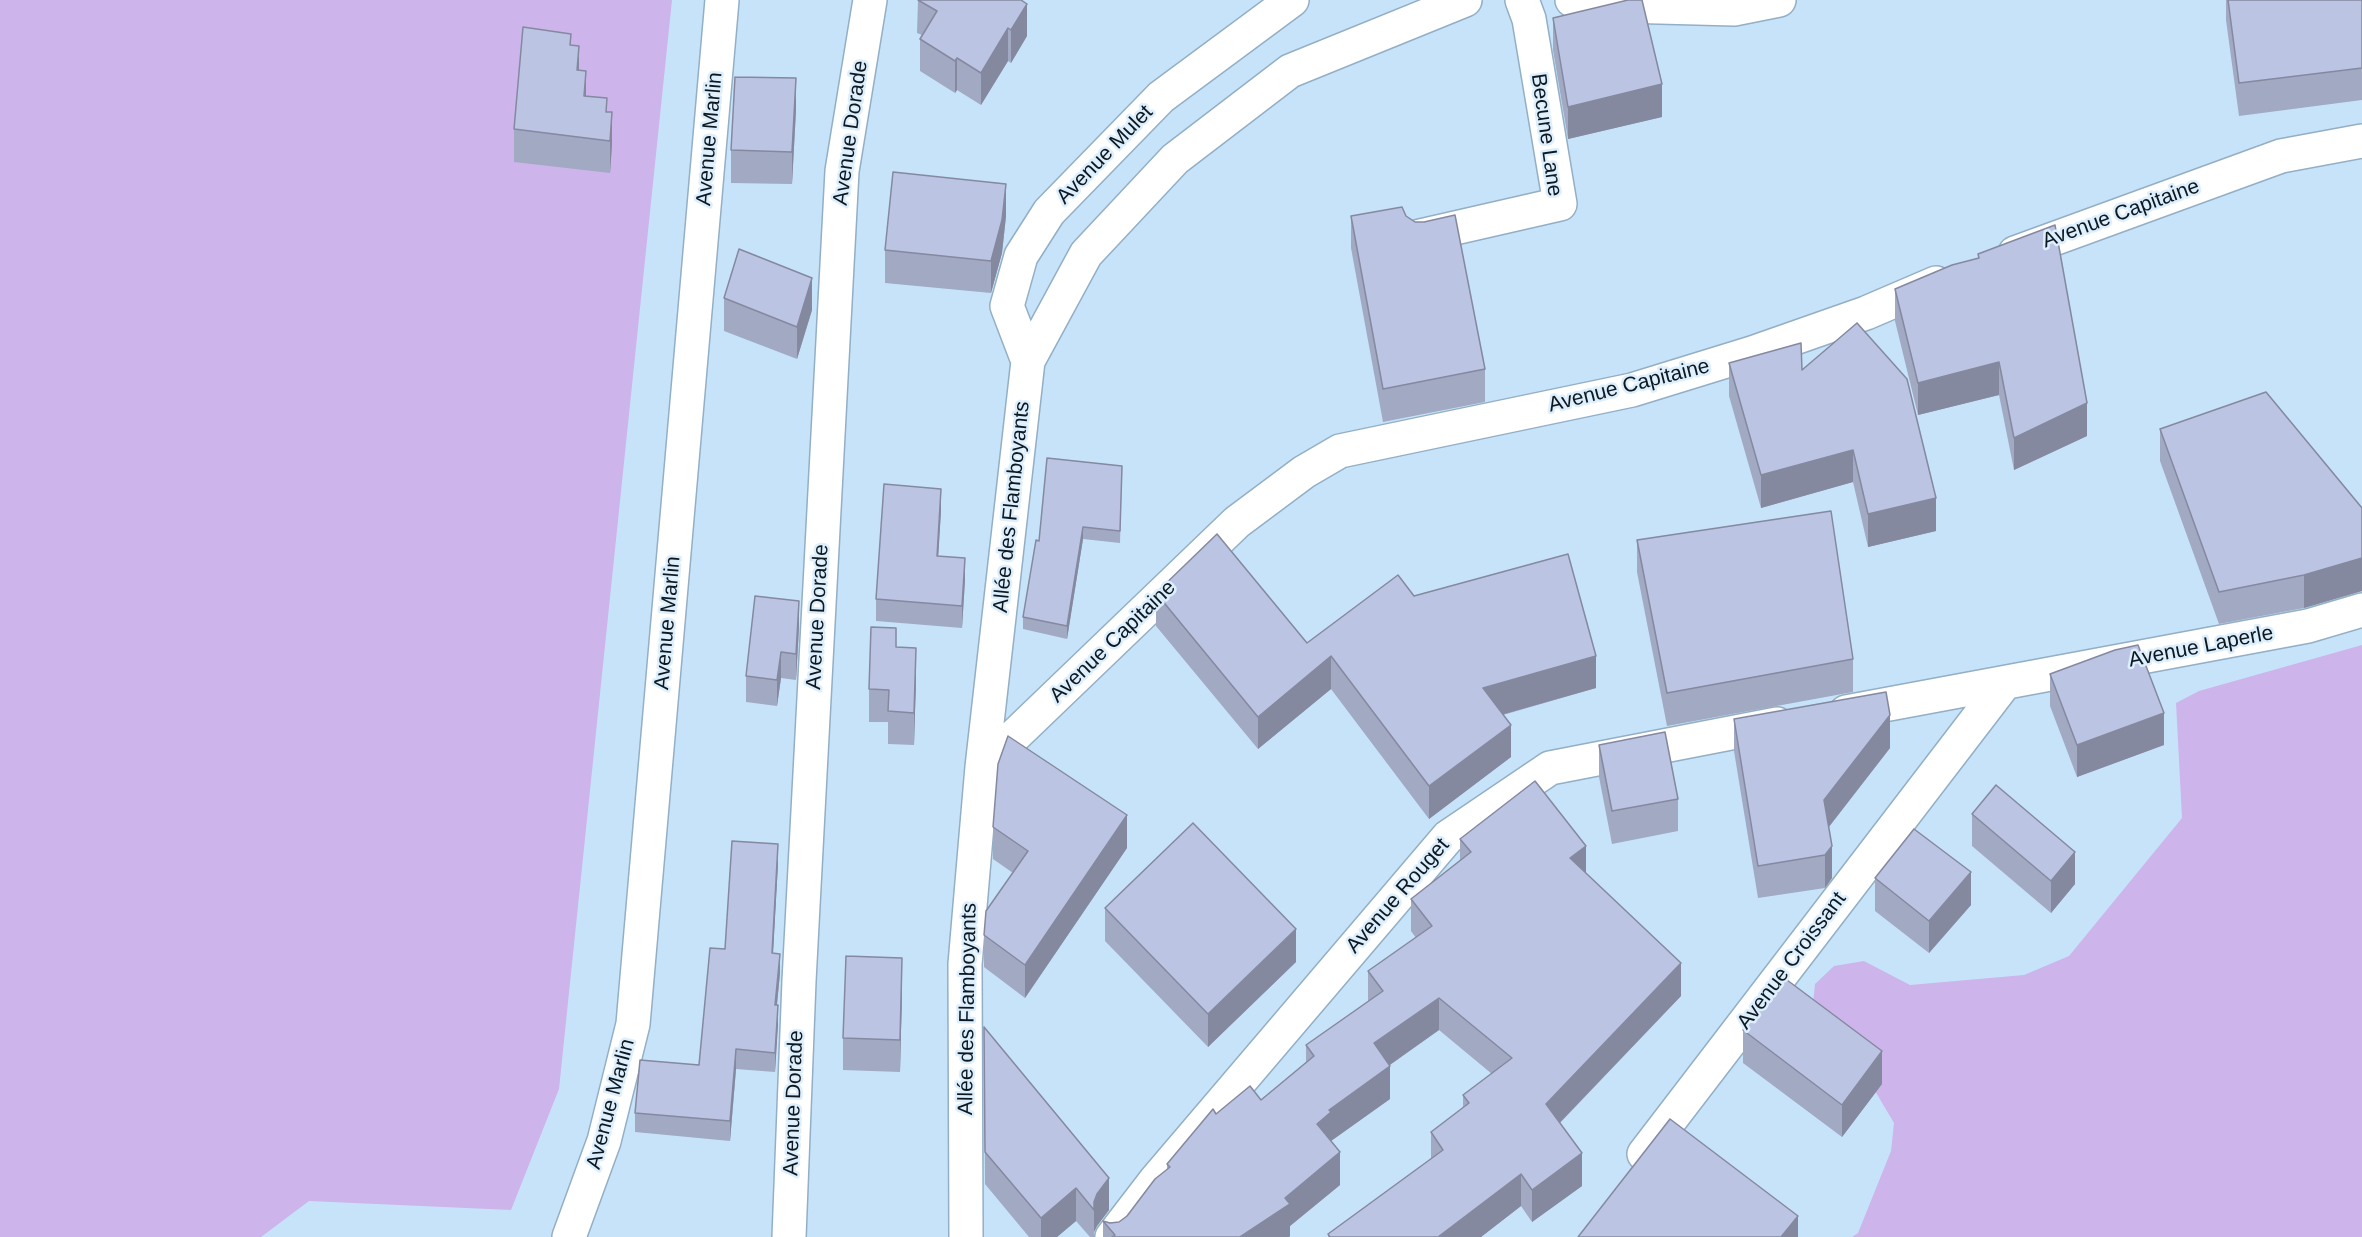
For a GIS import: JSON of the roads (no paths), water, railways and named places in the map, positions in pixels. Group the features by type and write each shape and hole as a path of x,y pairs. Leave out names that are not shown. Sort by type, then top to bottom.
{"street":[{"name":"Avenue Marlin","path":"569,1237 604,1141 633,1024 722,0"},
{"name":"Avenue Dorade","path":"789,1237 800,969 842,171 870,0"},
{"name":"Avenue Mulet","path":"1028,361 1007,306 1021,256 1048,212 1161,97 1292,0"},
{"name":"Allée des Flamboyants","path":"966,1237 965,964 982,767 1028,361 1086,254 1174,159 1290,71 1465,0"},
{"name":"Becune Lane","path":"1420,236 1560,204 1529,19 1522,0"},
{"path":"1578,2 1734,9 1779,0"},
{"name":"Avenue Capitaine","path":"982,767 1237,522 1304,472 1340,451 1632,390 1752,353 1866,313 1974,268 2281,156 2362,141"},
{"name":"Avenue Laperle","path":"2004,684 2308,626 2362,610"},
{"name":"Avenue Rouget","path":"1112,1237 1155,1181 1448,837 1550,768 2004,684"},
{"name":"Avenue Croissant","path":"1624,1181 2004,684"}]}
